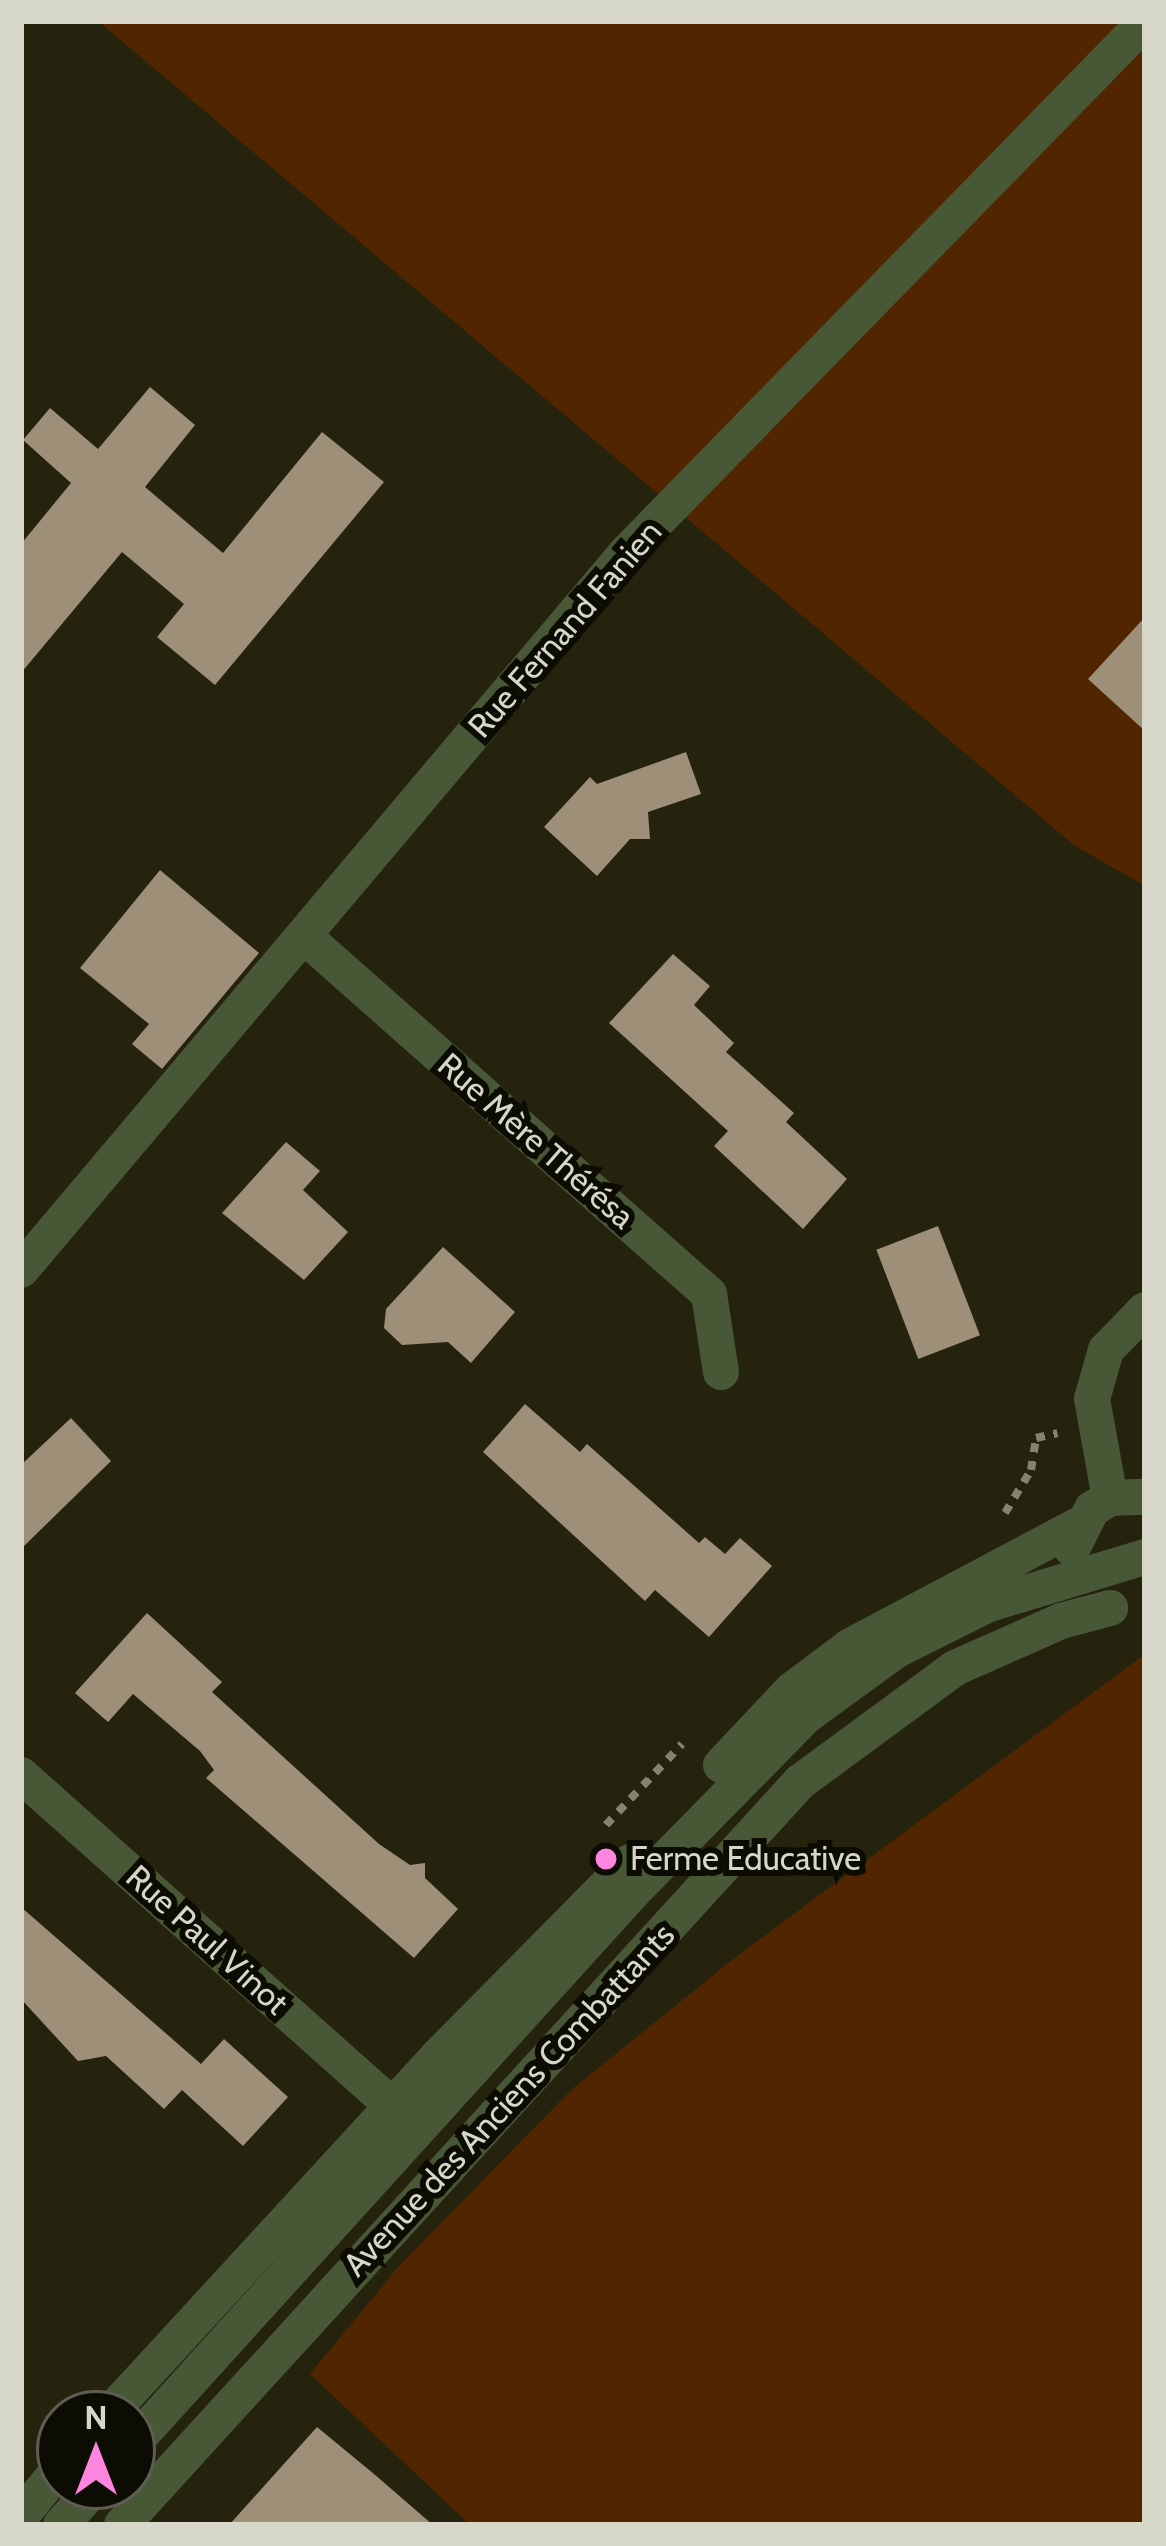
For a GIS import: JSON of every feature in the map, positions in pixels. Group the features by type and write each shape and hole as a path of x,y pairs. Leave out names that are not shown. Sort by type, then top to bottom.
{"street":[{"name":"Rue Fernand Fanien","path":"21,1270 627,552 1145,22"},
{"name":"Rue Mère Thérésa","path":"304,936 709,1294 721,1372"},
{"path":"132,2390 393,2106 792,1690 917,1608 1128,1498 1092,1399 1106,1350 1145,1310"},
{"path":"1078,1525 1071,1552 1077,1580 1128,1609"},
{"path":"156,2419 753,1765 895,1651 1034,1586 1077,1580 1145,1557"},
{"name":"Avenue des Anciens Combattants","path":"122,2525 800,1782 955,1669 1061,1621 1128,1609"},
{"name":"Rue Paul Vinot","path":"21,1775 393,2106"}],"shaded area":[{"path":"98,21 1145,21 1145,886 1075,846"},
{"path":"1145,1654 1145,2525 470,2525 310,2374 398,2267 571,2090 737,1956"}],"building":[{"path":"150,387 195,425 145,487 223,553 322,432 384,482 215,685 157,637 184,604 122,552 21,673 21,544 71,483 23,440 50,408 98,449"},
{"path":"1145,617 1145,731 1088,679"},
{"path":"686,752 701,794 648,812 650,839 630,839 597,876 544,827 590,777 597,784"},
{"path":"160,870 259,953 162,1069 132,1044 149,1024 80,968"},
{"path":"673,954 710,986 694,1005 734,1043 726,1052 794,1113 786,1122 847,1179 803,1229 714,1146 728,1131 609,1023"},
{"path":"286,1142 320,1171 303,1190 348,1232 304,1280 222,1213"},
{"path":"938,1226 980,1335 918,1359 876,1250"},
{"path":"443,1247 515,1312 471,1363 448,1342 402,1345 384,1328 386,1309"},
{"path":"525,1404 580,1452 587,1444 699,1543 705,1537 725,1554 740,1538 772,1566 709,1637 655,1590 645,1601 483,1452"},
{"path":"71,1418 111,1461 21,1549 21,1465"},
{"path":"147,1613 222,1682 212,1692 379,1844 410,1865 425,1863 425,1878 458,1909 414,1958 206,1778 214,1770 200,1751 133,1694 108,1722 75,1693"},
{"path":"21,1907 201,2064 224,2039 288,2097 243,2146 182,2090 164,2109 106,2056 78,2061 21,1999"},
{"path":"317,2427 374,2474 433,2525 229,2525"}],"place":[{"name":"Ferme Educative","path":"606,1859"}]}
